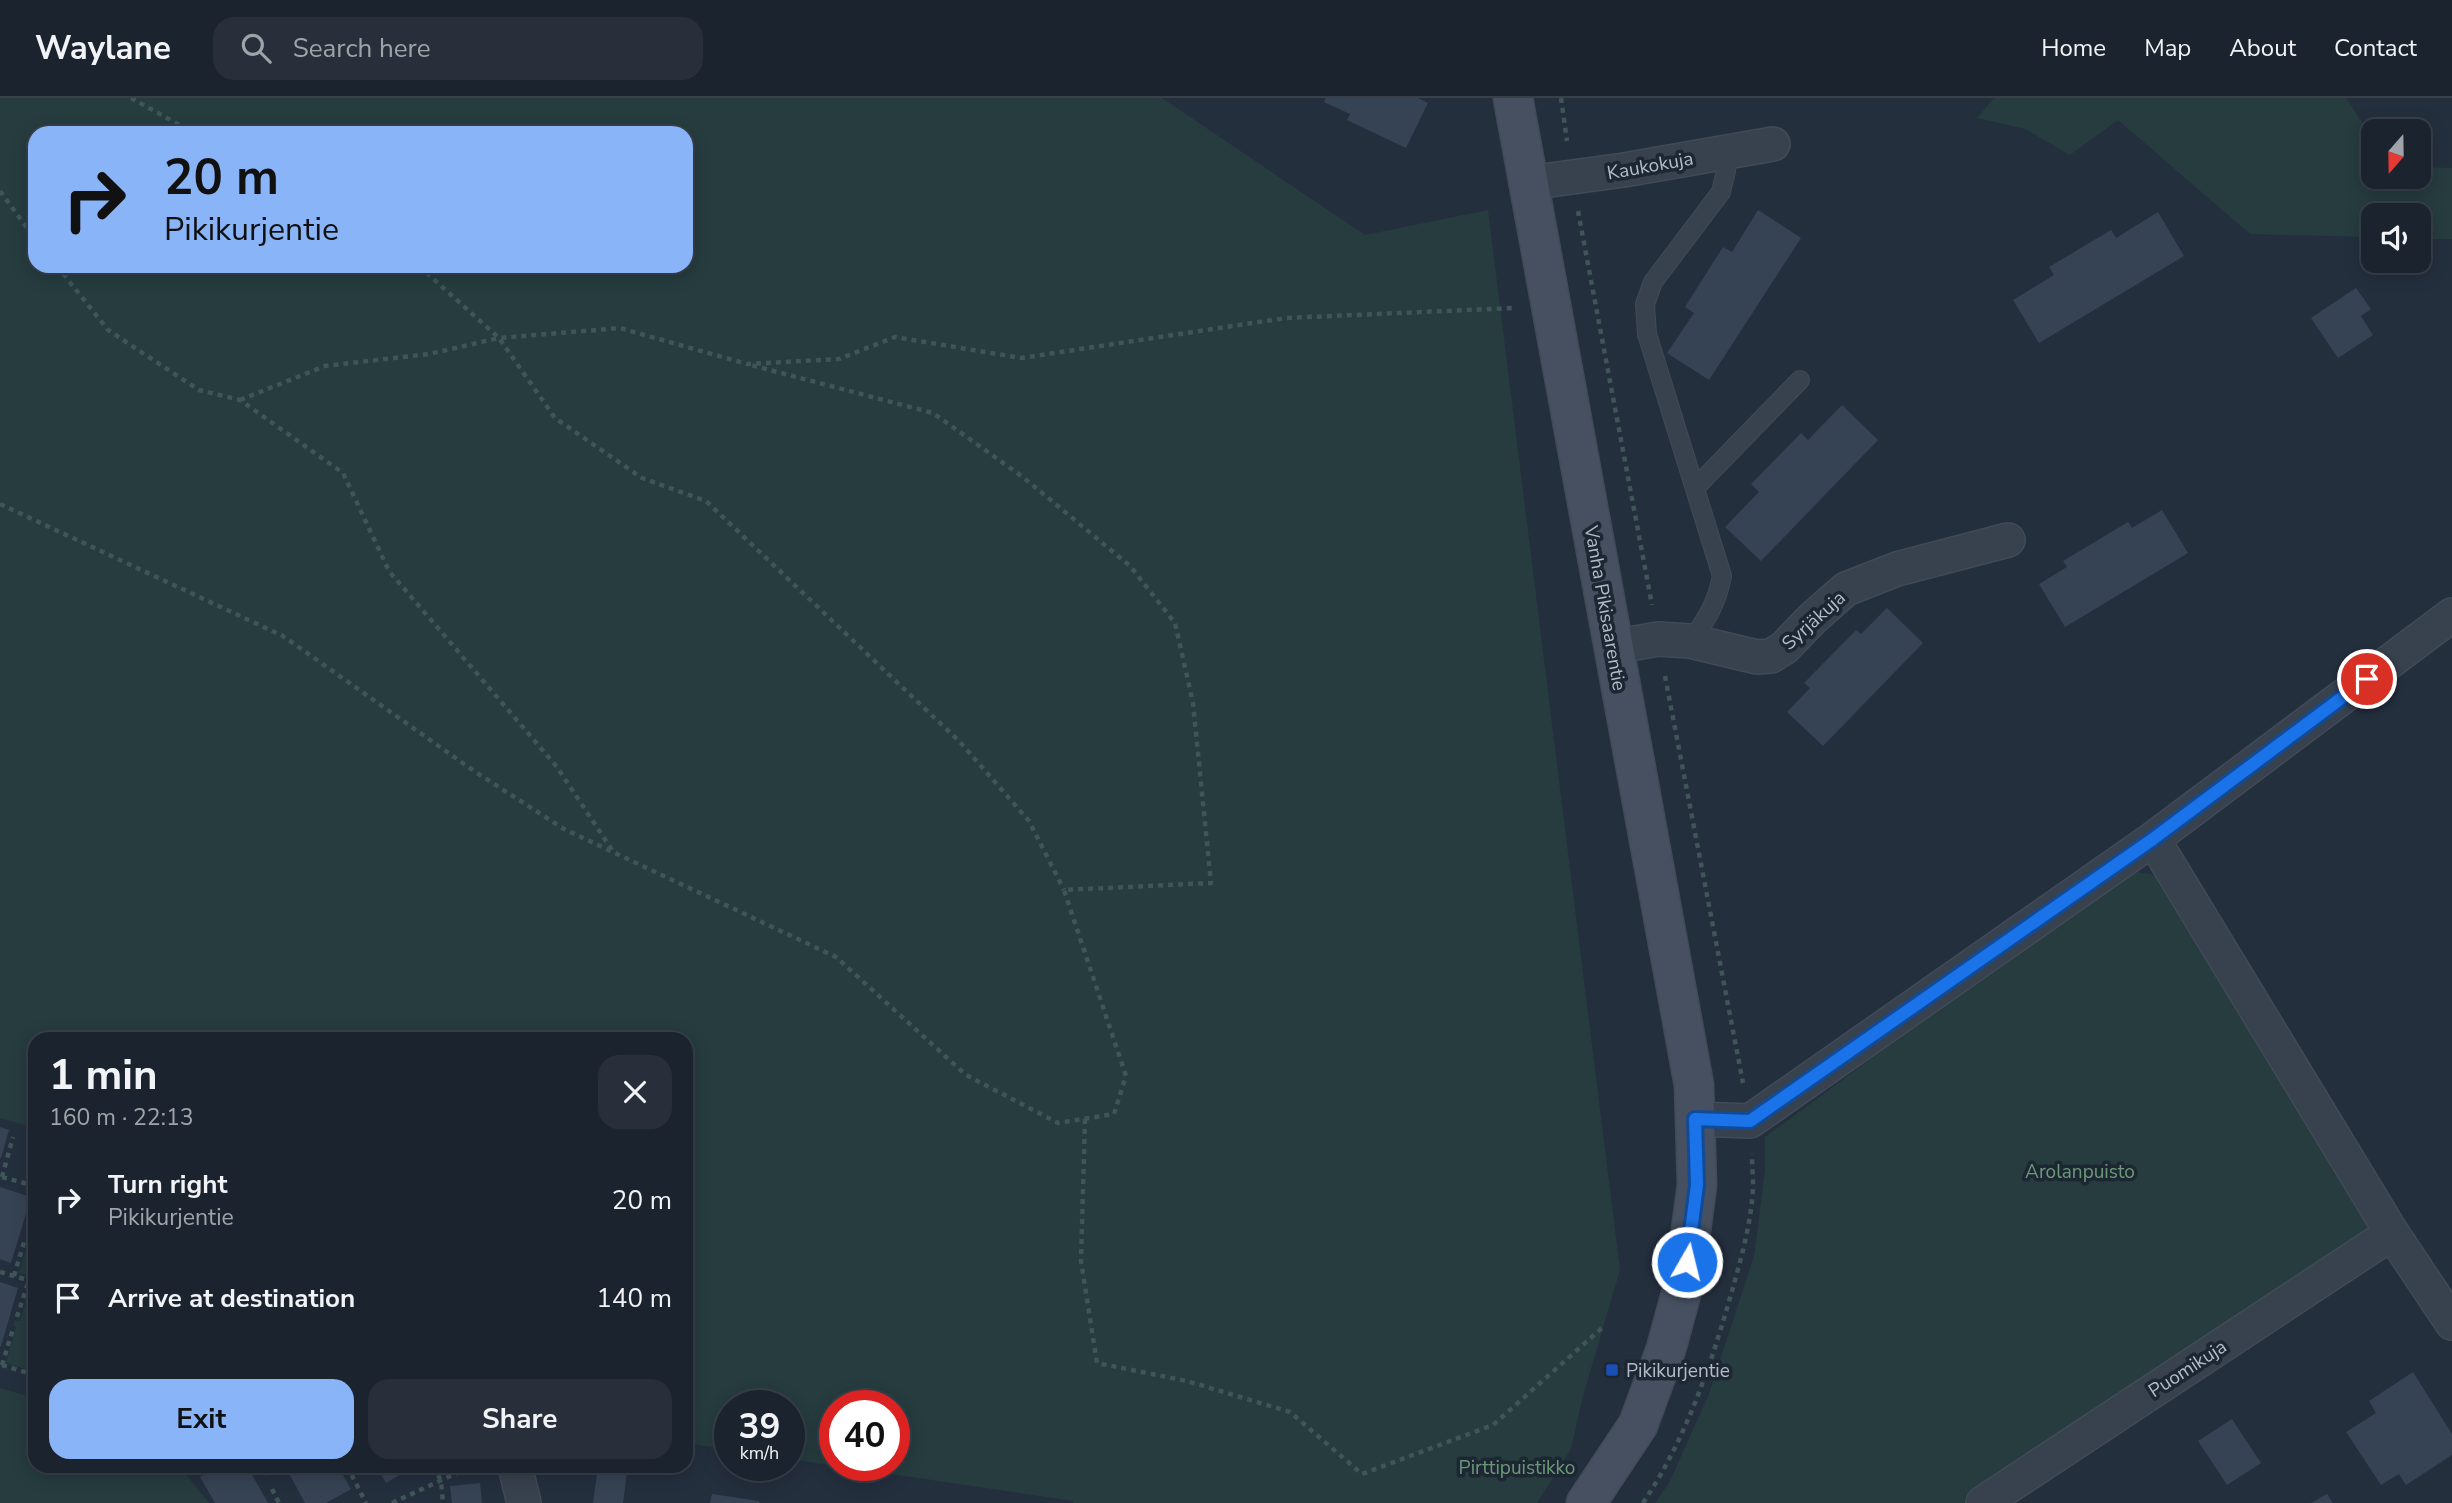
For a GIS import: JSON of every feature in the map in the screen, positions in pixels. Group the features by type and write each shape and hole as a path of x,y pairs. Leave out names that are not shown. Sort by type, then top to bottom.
{"street":[{"name":"Vanha Pikisaarentie","path":"1513,98 1694,1085 1697,1185 1684,1283 1666,1349 1638,1425 1586,1503"},
{"name":"Kaukokuja","path":"1528,183 1624,170 1773,144"},
{"name":"Syrjäkuja","path":"1613,647 1658,639 1690,641 1757,657 1771,656 1784,648 1846,589 1897,569 2008,540"},
{"path":"1695,1119 1750,1121 2153,839 2452,615"},
{"path":"2153,839 2392,1233 2452,1323"},
{"name":"Puomikuja","path":"1983,1503 2392,1233"},
{"path":"517,1473 524,1503"}],"lane":[{"path":"1690,641 1712,611 1722,576 1647,334 1645,304 1653,282 1721,192 1726,171 1723,152"},
{"path":"1695,488 1800,380"}],"path":[{"path":"131,98 181,126"},
{"path":"0,191 28,229"},
{"path":"63,273 108,330 199,390 240,400 342,473 389,571 557,767 613,852"},
{"path":"0,504 283,636 474,771 564,829 836,957 966,1075 1058,1123 1114,1114 1126,1076 1064,890 1029,821 960,741 706,501 642,478 555,418 499,338 427,273"},
{"path":"747,364 839,359 895,337 1021,358 1286,317 1550,307"},
{"path":"240,400 326,366 429,354 499,338 620,328 933,413 1023,477 1130,566 1175,623 1193,703 1211,883 1064,890"},
{"path":"1085,1119 1081,1261 1097,1363 1187,1381 1290,1412 1362,1474 1493,1424 1603,1326"},
{"path":"13,1137 1,1176 28,1184"},
{"path":"14,1276 25,1238"},
{"path":"0,1272 28,1280"},
{"path":"18,1317 28,1283"},
{"path":"13,1329 1,1365 28,1373"},
{"path":"350,1473 366,1503"},
{"path":"437,1473 441,1481 443,1503"},
{"path":"392,1503 458,1473"},
{"path":"272,1489 279,1503"}],"green space":[{"name":"Pirttipuistikko","path":"0,98 1162,98 1365,235 1488,210 1620,1270 1583,1396 1571,1449 1537,1503 1073,1503 910,1477 910,1390 819,1390 819,1463 805,1461 805,1390 714,1390 714,1447 693,1444 693,1032 28,1032 28,1126 0,1118"},
{"path":"1994,98 2346,98 2361,121 2361,189 2431,189 2431,167 2452,168 2452,239 2431,239 2431,203 2361,203 2361,237 2250,234 2118,120 2070,155 2025,129 1977,118"},
{"name":"Arolanpuisto","path":"2133,872 2152,874 2161,879 2367,1217 2367,1232 2359,1246 1964,1503 1655,1503 1669,1483 1709,1394 1754,1256 1765,1170 1765,1137 2109,883"},
{"path":"28,1243 28,1275 19,1273"},
{"path":"28,1294 28,1358 25,1369 6,1363 16,1327 13,1326 15,1320 20,1321"},
{"path":"0,1388 28,1396 28,1473 185,1473 209,1503 0,1503"}],"building":[{"path":"1326,98 1418,98 1428,103 1406,148 1347,120 1350,114 1324,102"},
{"path":"1758,210 1801,238 1709,380 1667,353 1694,313 1685,307 1723,247 1732,252"},
{"path":"2158,212 2184,256 2039,343 2013,300 2054,275 2049,267 2111,230 2116,238"},
{"path":"2356,288 2371,309 2361,316 2373,335 2338,358 2311,318"},
{"path":"1842,405 1878,440 1761,561 1725,527 1759,492 1751,484 1801,433 1808,440"},
{"path":"2162,510 2188,553 2065,627 2039,584 2067,567 2063,561 2128,522 2132,528"},
{"path":"1887,608 1923,643 1823,746 1787,712 1810,688 1804,683 1856,630 1861,634"},
{"path":"0,1127 9,1130 1,1158 0,1158"},
{"path":"0,1187 28,1196 28,1207 11,1263 0,1259"},
{"path":"0,1282 18,1288 1,1346 0,1346"},
{"path":"2413,1372 2452,1434 2452,1455 2406,1485 2399,1474 2381,1485 2346,1432 2376,1413 2369,1401"},
{"path":"2232,1419 2261,1463 2227,1485 2198,1441"},
{"path":"207,1473 251,1473 268,1503 215,1503 200,1477"},
{"path":"289,1473 342,1473 351,1489 326,1503 305,1503"},
{"path":"380,1473 403,1473 386,1483"},
{"path":"597,1473 627,1473 623,1503 593,1503"},
{"path":"480,1483 482,1503 452,1503 450,1486"},
{"path":"712,1494 759,1501 759,1503 710,1503"},
{"path":"2327,1494 2333,1503 2311,1503"}],"place":[{"name":"Pikikurjentie","path":"1612,1370"}],"route":[{"path":"1687,1262 1697,1185 1695,1119 1750,1121 2153,839 2367,679"}]}
